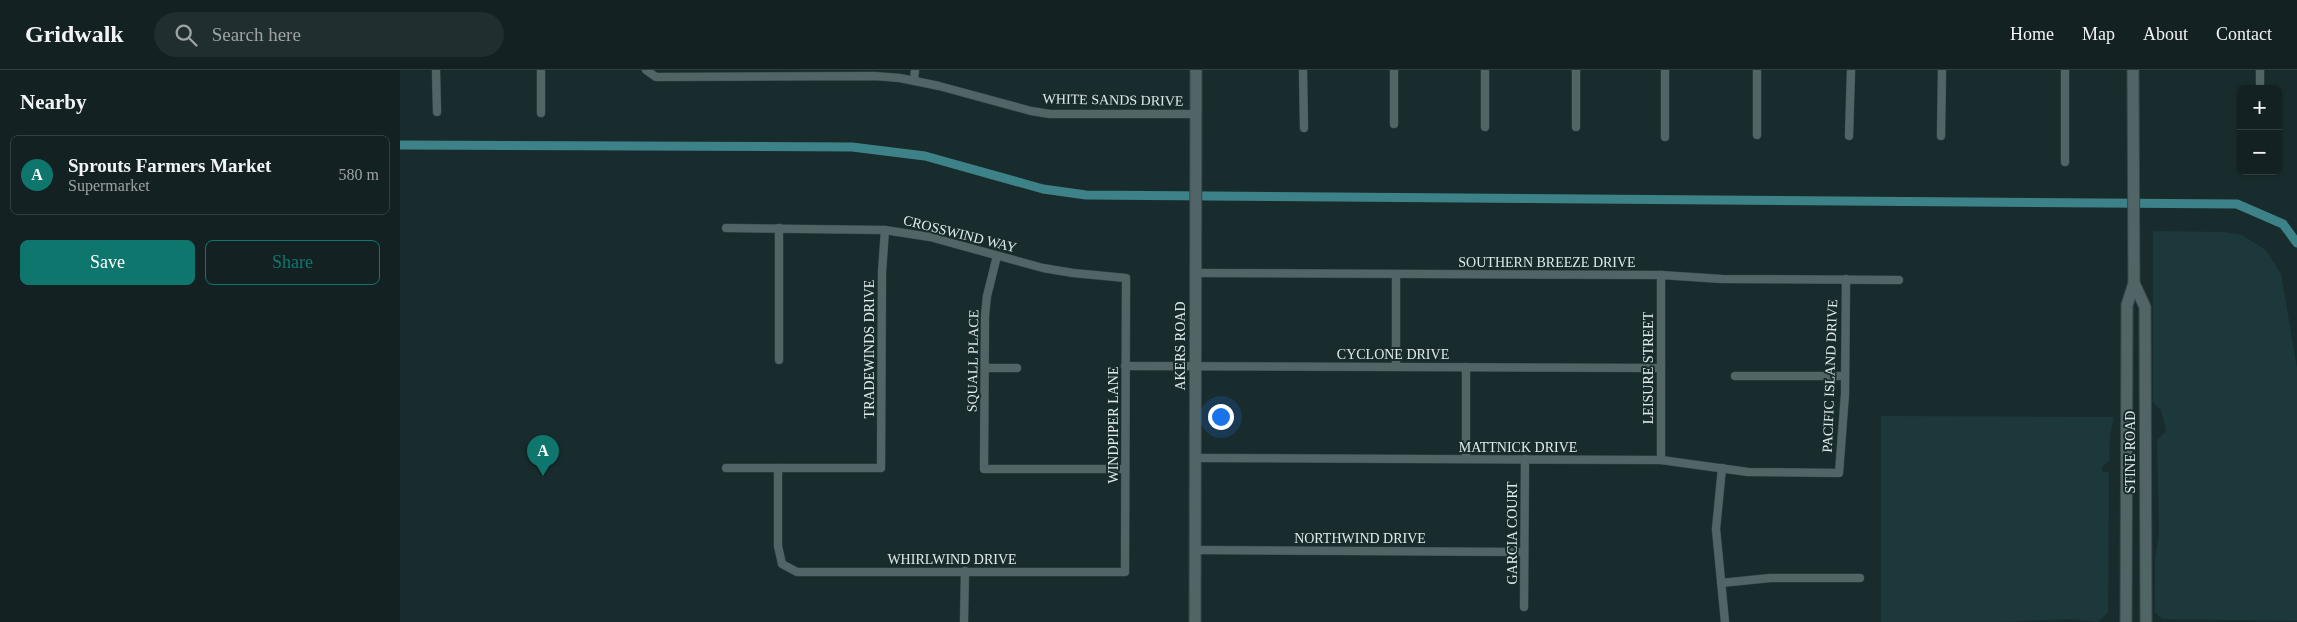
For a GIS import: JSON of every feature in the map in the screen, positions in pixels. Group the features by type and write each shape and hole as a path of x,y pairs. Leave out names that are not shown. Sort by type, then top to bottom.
{"main road":[{"name":"AKERS ROAD","path":"1195,622 1196,70"},
{"name":"STINE ROAD","path":"2126,622 2127,305 2134,283 2133,70"},
{"name":"STINE ROAD","path":"2134,283 2145,307 2146,622"}],"street":[{"path":"436,70 437,112"},
{"path":"541,70 541,113"},
{"name":"WHITE SANDS DRIVE","path":"646,70 656,77 874,76 914,80 1050,114 1195,114"},
{"path":"914,80 915,70"},
{"path":"1303,70 1304,128"},
{"path":"1394,70 1394,124"},
{"path":"1485,70 1485,127"},
{"path":"1576,70 1576,127"},
{"path":"1665,70 1665,136"},
{"path":"1757,70 1757,135"},
{"path":"1849,136 1851,70"},
{"path":"1941,136 1942,70"},
{"path":"2065,70 2065,162"},
{"path":"2260,70 2260,85"},
{"name":"CROSSWIND WAY","path":"726,228 885,230 930,237 997,256 1073,273 1126,278"},
{"path":"779,228 779,360"},
{"name":"TRADEWINDS DRIVE","path":"778,468 881,468 882,272 885,230"},
{"name":"SQUALL PLACE","path":"997,256 987,296 984,469 1125,469"},
{"name":"SOUTHERN BREEZE DRIVE","path":"1195,273 1661,275 1722,279 1899,280"},
{"path":"1396,274 1396,366"},
{"name":"LEISURE STREET","path":"1661,275 1661,460"},
{"name":"WINDPIPER LANE","path":"1125,572 1126,278"},
{"name":"PACIFIC ISLAND DRIVE","path":"1839,473 1845,376 1846,279"},
{"name":"CYCLONE DRIVE","path":"1126,366 1661,368"},
{"path":"1466,367 1466,459"},
{"path":"985,368 1017,368"},
{"path":"1735,376 1845,376"},
{"name":"MATTNICK DRIVE","path":"1195,458 1661,460 1748,472 1839,473"},
{"name":"GARCIA COURT","path":"1524,607 1525,459"},
{"path":"726,468 778,468"},
{"name":"WHIRLWIND DRIVE","path":"778,468 778,546 782,564 797,572 1125,572"},
{"path":"1722,468 1716,529 1725,622"},
{"name":"NORTHWIND DRIVE","path":"1195,550 1524,552"},
{"path":"964,622 965,572"},
{"path":"1721,583 1770,578 1860,578"}],"shaded area":[{"path":"2153,231 2224,232 2242,235 2266,250 2281,274 2297,368 2297,621 2162,619 2155,612 2155,558 2159,534 2157,440 2166,431 2161,410 2153,402"},
{"path":"1881,416 2114,417 2110,435 2109,460 2102,467 2102,472 2109,472 2108,612 2098,622 2070,619 1998,622 1881,622"}],"waterway":[{"path":"400,145 852,147 925,156 1043,189 1086,195 2237,204 2283,224 2297,243"}],"place":[{"name":"Sprouts Farmers Market","path":"543,476"}]}
